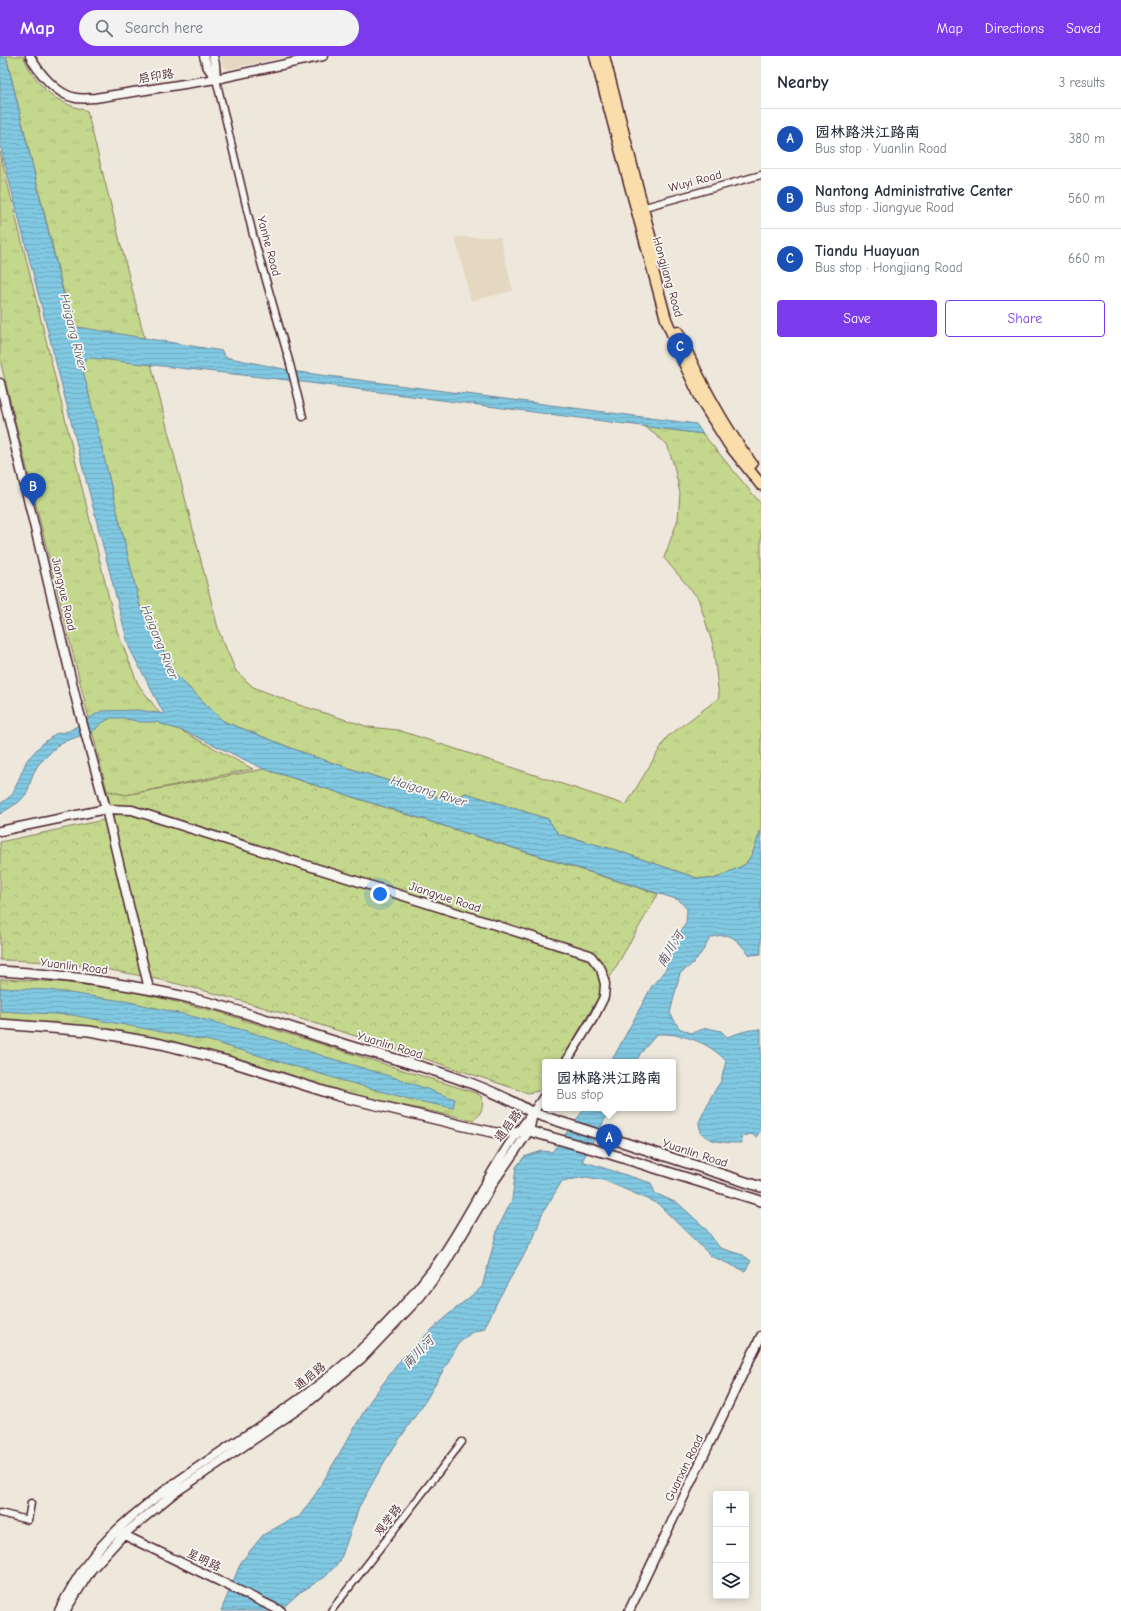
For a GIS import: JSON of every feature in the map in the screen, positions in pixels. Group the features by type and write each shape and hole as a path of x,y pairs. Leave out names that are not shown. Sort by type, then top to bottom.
{"main road":[{"name":"Hongjiang Road","path":"595,56 638,208 672,316 698,378 734,439 761,475"},
{"name":"Hongjiang Road","path":"604,56 638,208 666,319 684,363 704,405 730,446 761,485"},
{"name":"Yuanlin Road","path":"0,971 49,974 149,989 204,1002 414,1065 484,1088 512,1100 533,1113 761,1186"},
{"path":"0,1024 89,1031 161,1044 228,1061 339,1096 460,1125 496,1133 529,1131 610,1154 761,1201"}],"street":[{"name":"Yanhe Road","path":"204,56 207,66 216,79"},
{"name":"Yanhe Road","path":"213,56 216,79 253,235 290,364 303,418"},
{"name":"启印路","path":"31,57 43,76 57,90 75,98 95,98 216,79 323,56"},
{"name":"Wuyi Road","path":"638,208 761,175"},
{"name":"Jiangyue Road","path":"0,383 81,720 106,809"},
{"name":"Jiangyue Road","path":"0,831 106,809 132,810 590,955 601,969 605,984 604,997 595,1015 568,1059"},
{"path":"106,809 149,989"},
{"path":"533,1113 542,1100"},
{"name":"通启路","path":"65,1611 91,1570 120,1533 173,1494 306,1404 362,1359 420,1297 445,1264 496,1180 529,1131 533,1113"},
{"name":"通启路","path":"59,1611 85,1567 167,1489 301,1398 356,1353 414,1295 439,1261 516,1132 533,1113"},
{"name":"Guanxin Road","path":"629,1611 761,1336"},
{"name":"观学路","path":"331,1611 462,1442"},
{"path":"0,1513 28,1520 31,1503"},
{"name":"星明路","path":"120,1533 282,1611"}],"shaded area":[{"path":"220,56 290,56 229,69 222,63"},
{"path":"455,237 500,237 513,291 471,301"}],"green space":[{"path":"6,56 23,56 34,76 50,94 66,103 87,111 219,632 236,671 253,687 299,705 369,727 398,730 626,805 667,737 719,698 713,645 698,598 664,558 678,519 680,493 674,466 667,444 644,426 703,434 761,504 761,830 753,852 746,864 714,879 697,878 612,849 558,834 548,819 466,793 450,801 309,755 223,721 175,674 140,606"},
{"path":"0,152 117,631 138,684 167,723 253,769 126,795 107,791 0,360"},
{"path":"264,769 658,894 563,1059 542,1059 542,1088 538,1091 528,1093 301,1019 190,987 153,978 78,965 0,960 0,842 113,818 107,791 126,795"},
{"path":"0,979 61,982 131,991 219,1012 476,1093 481,1096 483,1103 482,1110 473,1120 343,1093 140,1036 65,1024 0,1021"}],"water":[{"name":"Haigang River","path":"0,56 6,56 70,321 78,327 222,351 225,357 298,372 696,424 703,434 287,380 90,358 85,360 82,366 140,606 175,674 223,721 309,755 450,801 466,793 548,819 558,834 612,849 697,878 714,879 746,864 753,852 761,830 761,954 750,955 737,941 729,936 724,935 710,938 698,958 680,973 670,1013 679,1028 691,1033 707,1028 721,1031 727,1037 748,1031 761,1030 761,1130 756,1137 751,1134 741,1137 742,1143 726,1142 708,1138 701,1132 699,1122 712,1095 721,1081 726,1061 719,1054 703,1044 676,1035 657,1034 638,1059 613,1059 652,986 666,969 668,954 686,923 687,909 679,900 264,769 189,733 157,722 140,722 123,718 111,718 100,724 94,731 60,743 38,765 33,774 27,793 19,802 0,814 0,804 12,795 27,760 41,745 55,734 69,731 101,711 138,710 164,714 129,647 0,145"},
{"path":"0,988 49,990 130,1002 191,1016 247,1031 396,1078 455,1099 453,1108 413,1100 344,1081 210,1041 72,1015 0,1011"},
{"name":"南川河","path":"583,1111 609,1111 582,1161 651,1183 655,1193 679,1204 705,1228 720,1248 743,1255 751,1261 745,1271 711,1256 657,1203 603,1180 586,1177 562,1181 542,1214 534,1237 499,1298 484,1329 471,1333 459,1343 426,1400 386,1459 360,1505 340,1561 325,1577 299,1593 279,1611 221,1611 241,1562 263,1535 288,1521 299,1517 317,1492 370,1401 402,1358 443,1319 482,1287 498,1228 512,1200 516,1167 524,1157 542,1151 552,1152"}],"place":[{"name":"Tiandu Huayuan","path":"680,366"},
{"name":"Nantong Administrative Center","path":"33,506"},
{"name":"园林路洪江路南","path":"609,1157"}]}
